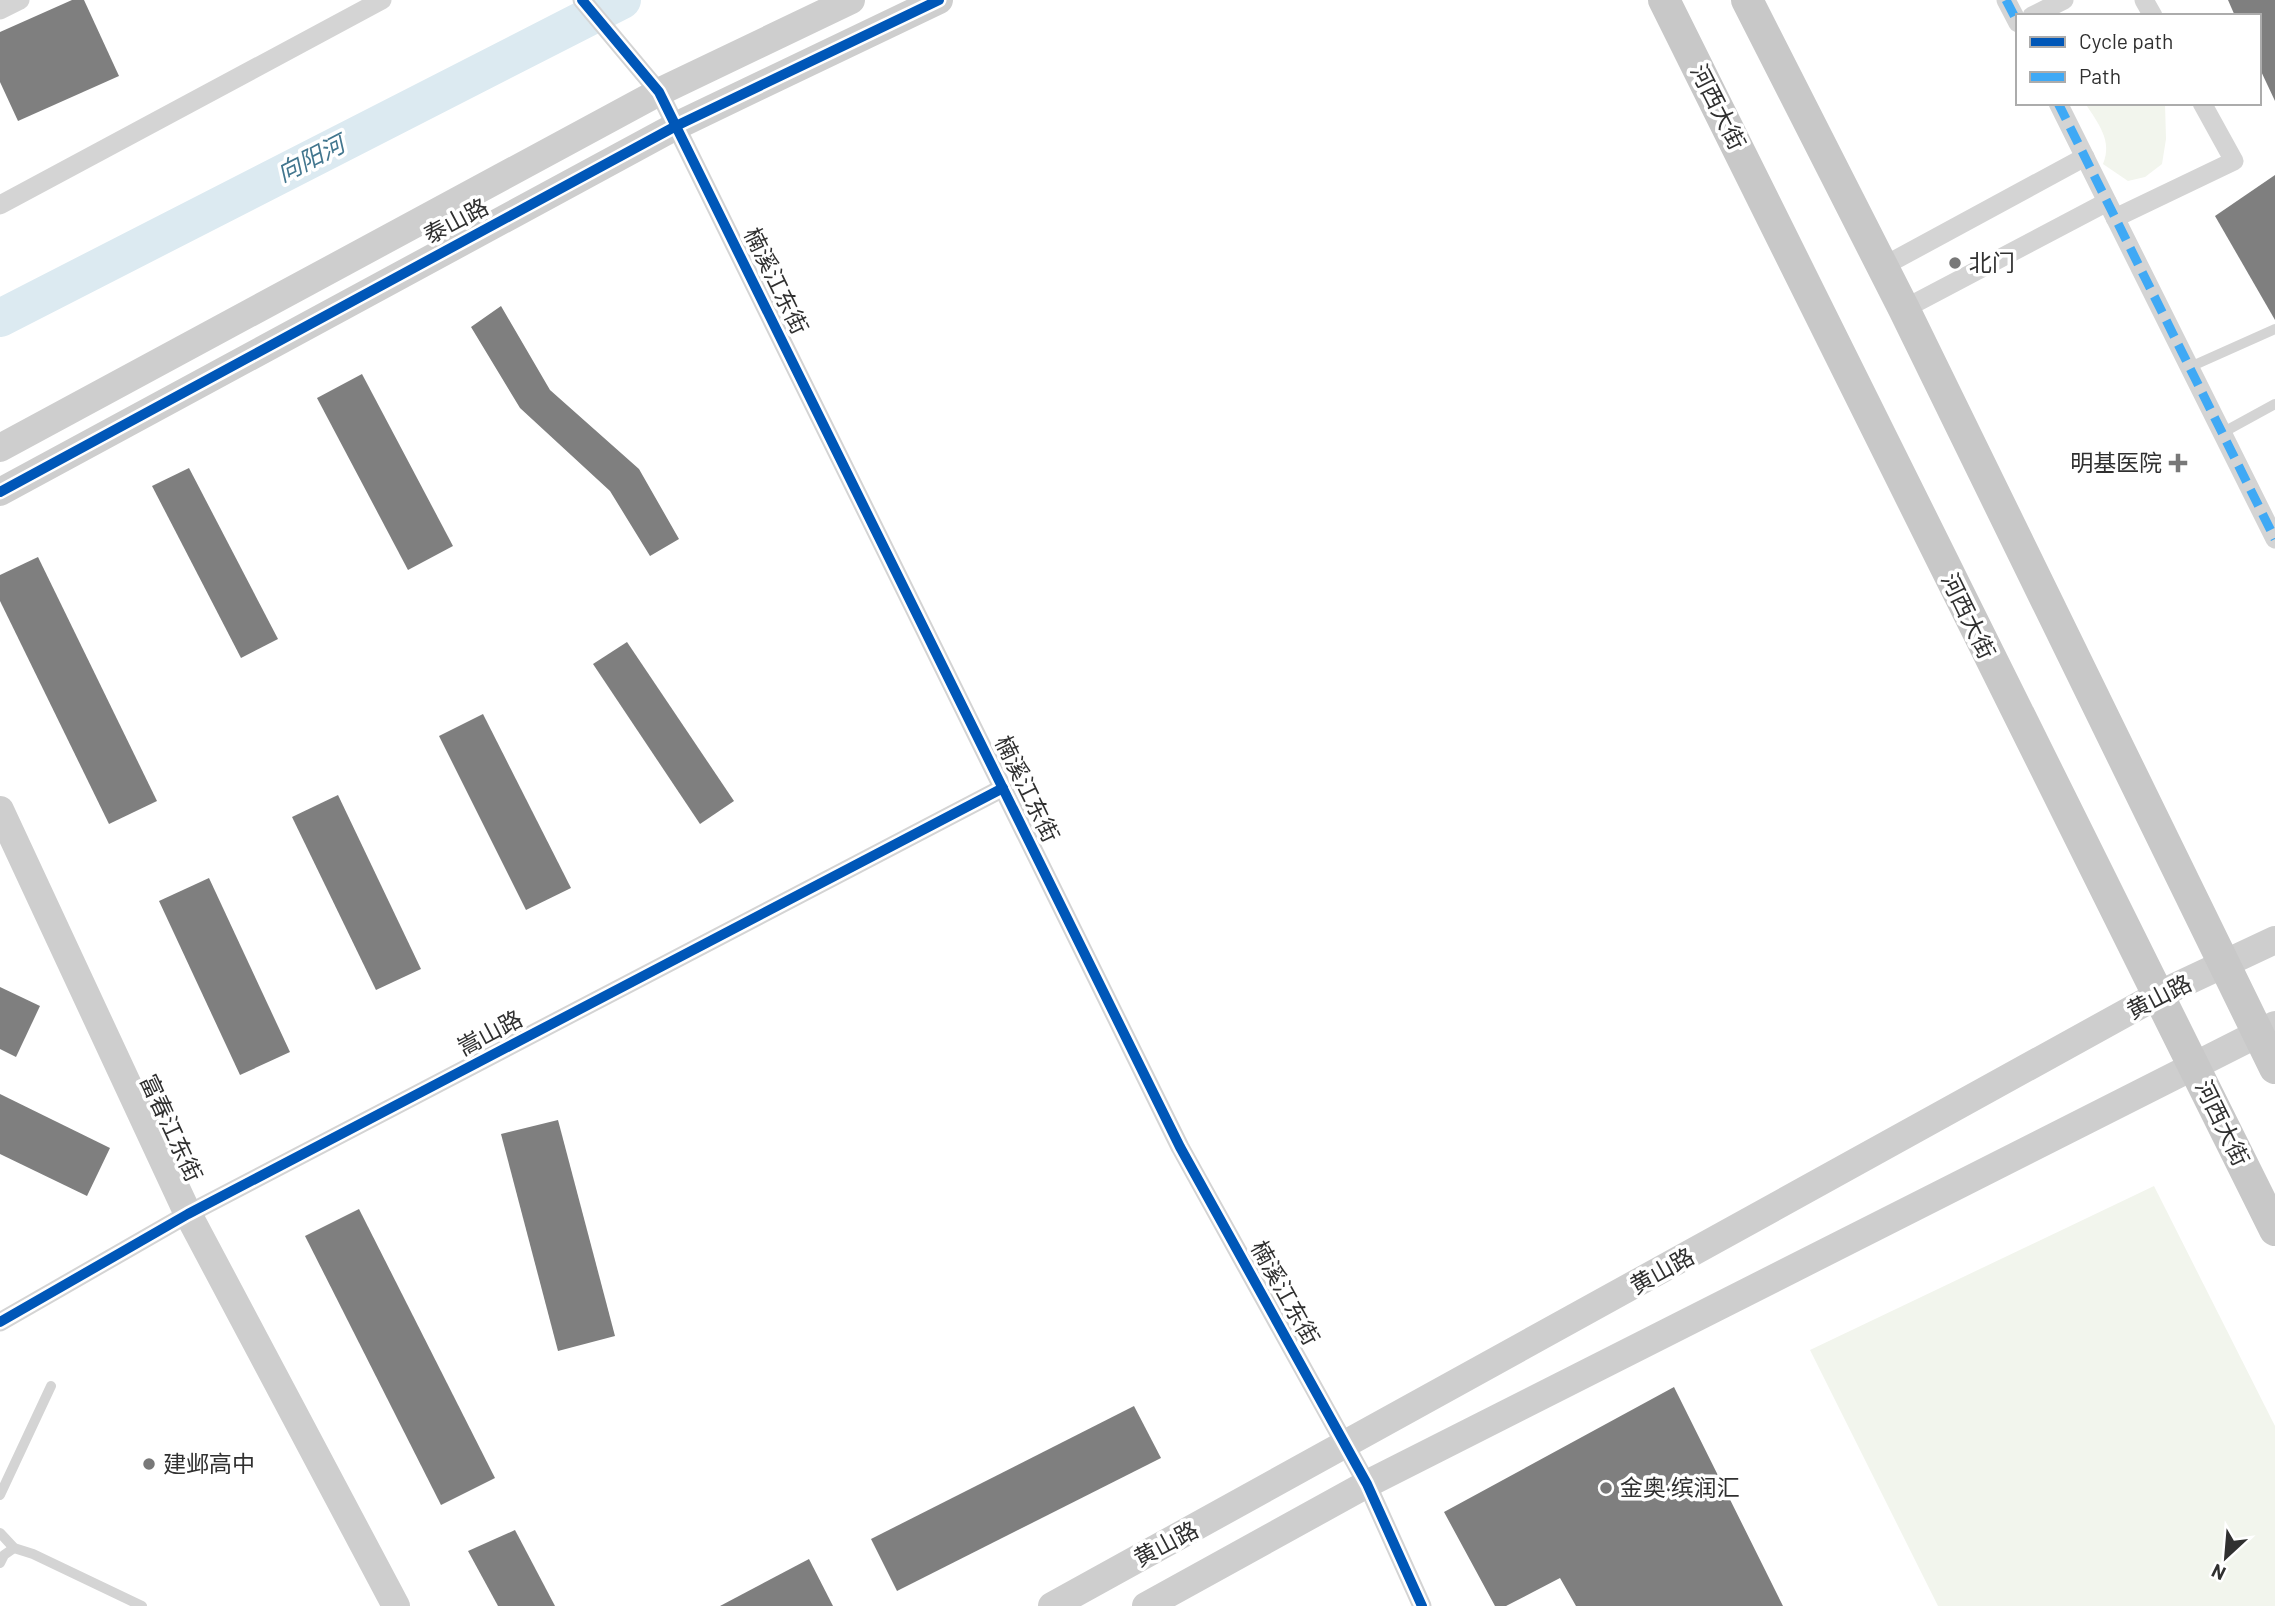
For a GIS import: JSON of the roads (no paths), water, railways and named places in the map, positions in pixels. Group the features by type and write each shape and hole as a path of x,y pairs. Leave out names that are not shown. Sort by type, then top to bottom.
{"main road":[{"name":"河西大街","path":"1664,0 2275,1230"},
{"path":"1747,0 1904,309 2223,965 2266,1029 2275,1069"}],"street":[{"path":"0,10 20,0"},
{"path":"0,205 382,0"},
{"name":"楠溪江东街","path":"582,0 659,92 1180,1147 1347,1446 1422,1606"},
{"name":"泰山路","path":"0,448 659,92 851,0"},
{"name":"泰山路","path":"0,492 676,126 939,0"},
{"path":"2006,0 2016,19"},
{"path":"2036,14 2064,0"},
{"path":"2059,105 2275,538"},
{"path":"1904,309 2111,210 2234,161 2203,105"},
{"path":"1882,267 2085,157"},
{"name":"嵩山路","path":"0,1322 188,1214 1003,788"},
{"name":"富春江东街","path":"0,810 188,1214 396,1606"},
{"name":"黄山路","path":"1052,1606 1347,1446 2160,994 2275,940"},
{"name":"黄山路","path":"1146,1606 1367,1484 2194,1068 2266,1029"}],"lane":[{"path":"2190,367 2275,328"},
{"path":"2222,433 2275,404"},
{"path":"0,1495 51,1386"},
{"path":"0,1533 14,1548 33,1554 142,1606"},
{"path":"0,1563 4,1555 14,1548"}],"waterway":[{"name":"向阳河","path":"0,318 622,0"}],"place":[{"name":"北门","path":"1955,263"},
{"name":"明基医院","path":"2178,463"},
{"name":"建邺高中","path":"149,1464"},
{"name":"金奥·缤润汇","path":"1606,1488"}]}
